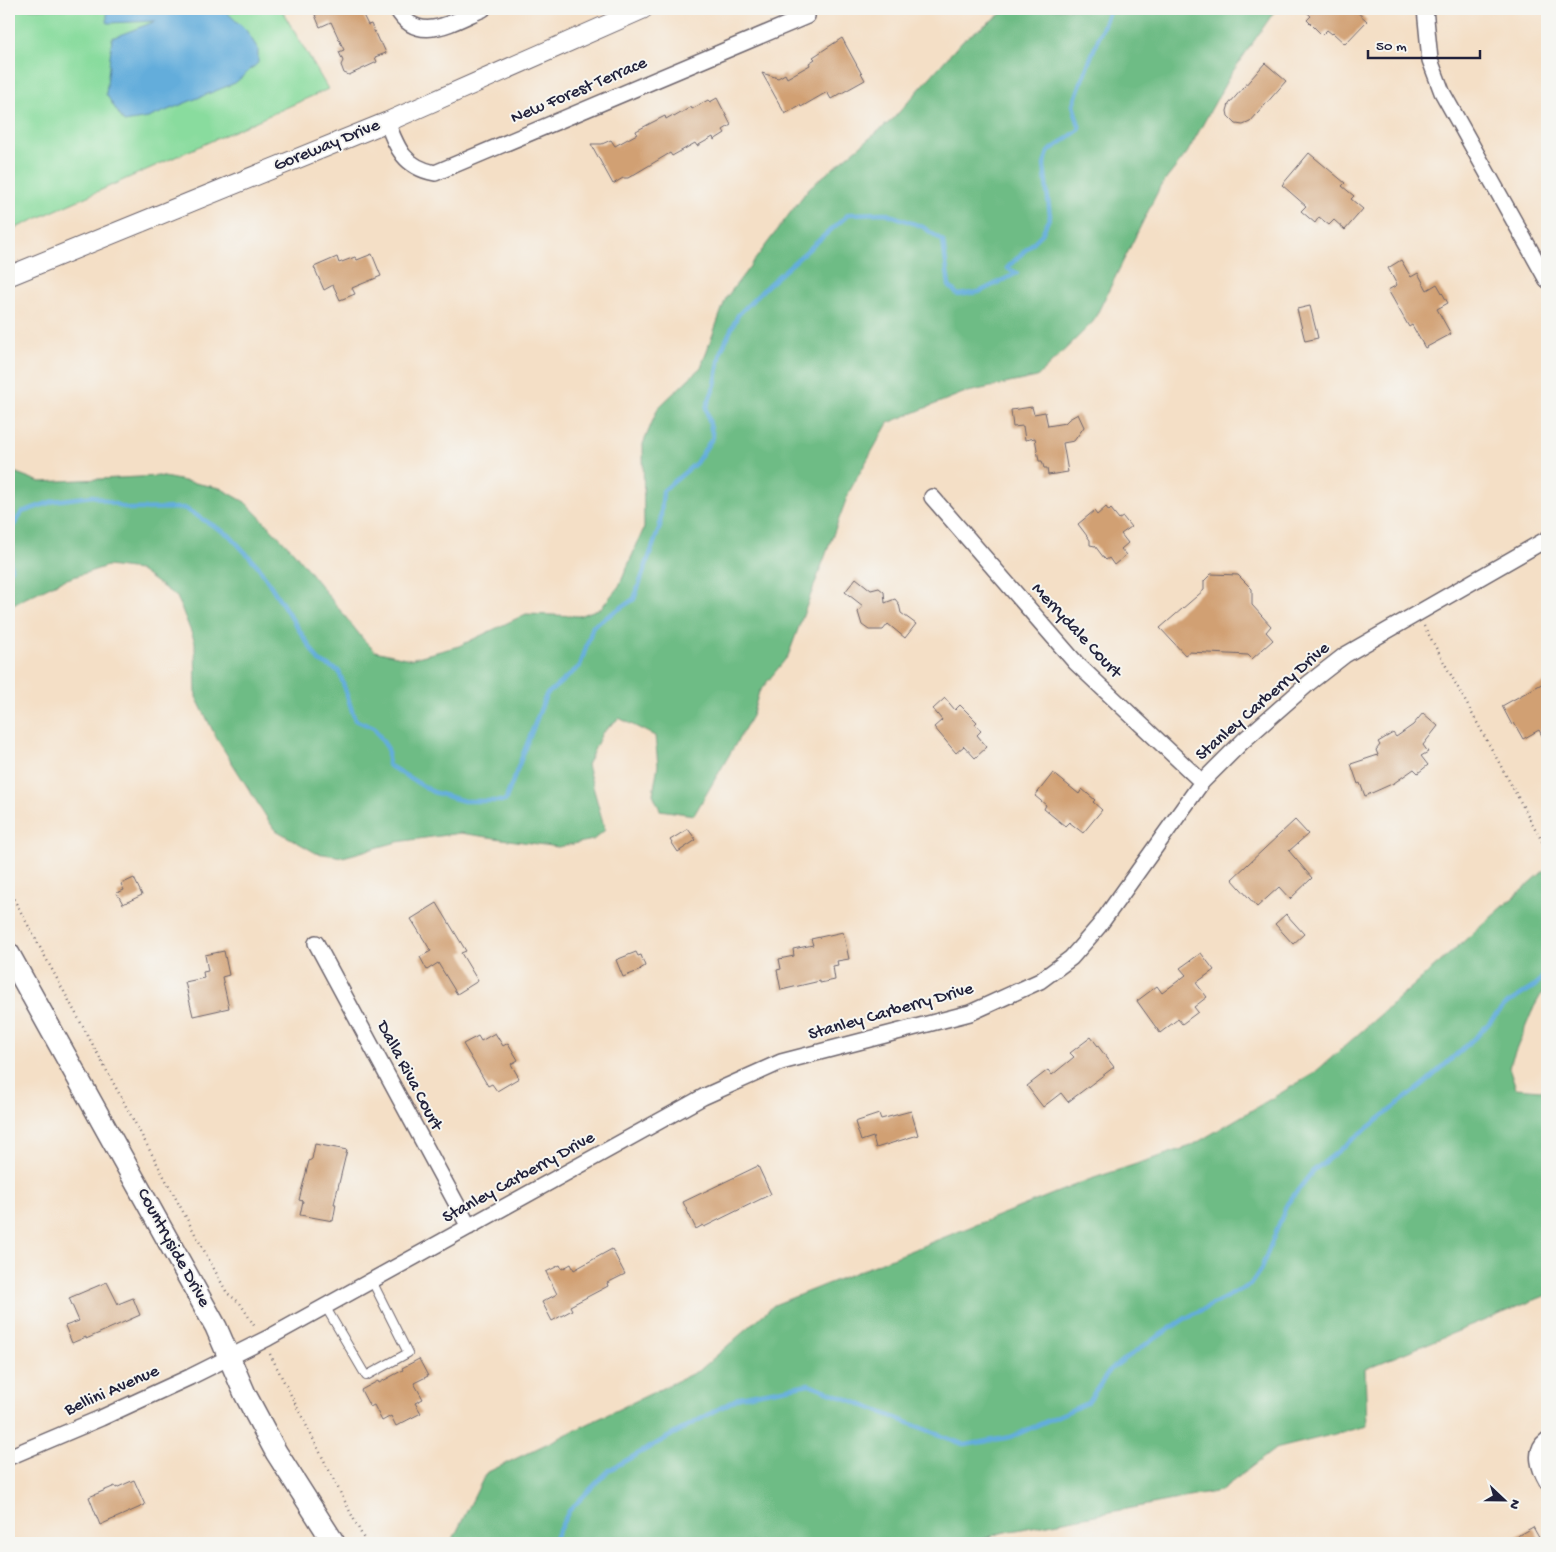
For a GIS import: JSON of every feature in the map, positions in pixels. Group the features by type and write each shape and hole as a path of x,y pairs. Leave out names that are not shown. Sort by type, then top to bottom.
{"main road":[{"name":"Countryside Drive","path":"9,954 216,1326 245,1394 276,1452 333,1542"}],"street":[{"path":"397,9 410,24 421,29 436,29 483,9"},
{"name":"Goreway Drive","path":"9,276 387,122 643,9"},
{"path":"1425,9 1430,60 1442,92 1547,280"},
{"name":"New Forest Terrace","path":"387,122 396,146 402,155 423,170 435,173 807,16"},
{"name":"Merrydale Court","path":"932,497 1076,663 1202,782"},
{"name":"Stanley Carberry Drive","path":"229,1357 372,1281 703,1097 781,1062 970,1013 1040,981 1071,958 1099,926 1202,782 1243,741 1309,683 1338,660 1547,539"},
{"name":"Dalla Riva Court","path":"316,943 468,1227"},
{"name":"Bellini Avenue","path":"9,1457 101,1418 229,1357"},
{"path":"1547,1440 1543,1443 1539,1453 1538,1463 1547,1482"}],"lane":[{"path":"325,1306 366,1376 408,1353 372,1281"}],"path":[{"path":"1417,614 1547,850"},
{"path":"9,890 227,1293 240,1303 253,1323"},
{"path":"273,1359 366,1543"}],"green space":[{"path":"9,9 281,9 328,89 9,231"},
{"path":"1008,9 1276,9 1229,77 1187,153 1160,187 1093,322 1037,377 963,393 888,423 849,492 788,656 759,692 752,716 694,815 660,810 653,794 658,765 655,736 619,718 602,733 587,765 605,830 593,840 558,847 460,833 397,842 343,857 316,853 274,829 217,739 196,697 195,642 177,597 139,570 107,566 61,581 9,606 9,470 40,482 159,476 220,488 245,502 293,551 363,639 375,651 410,659 459,646 526,614 579,616 601,608 619,586 644,528 643,444 658,408 701,367 726,298 809,188 893,119 963,40"},
{"path":"1547,868 1547,984 1533,1009 1509,1067 1516,1088 1541,1090 1547,1088 1547,1295 1365,1369 1367,1426 1275,1449 1220,1491 1001,1533 971,1543 451,1543 486,1473 700,1370 774,1305 1088,1180 1191,1146 1313,1074"}],"water":[{"path":"107,9 223,9 246,30 258,49 258,63 235,83 148,118 124,122 106,94 112,38 156,21 107,23"}],"building":[{"path":"320,9 360,9 368,25 371,24 386,53 375,57 377,62 349,75 344,73 341,65 343,61 339,52 344,50 331,22 320,27 315,15 322,12"},
{"path":"1303,9 1354,9 1367,21 1345,44 1327,30 1322,35 1307,20 1311,16"},
{"path":"842,38 865,80 831,99 827,92 785,114 762,73 778,78 785,74 787,78 810,65 809,63 815,59 813,57"},
{"path":"1265,63 1286,81 1250,122 1243,125 1236,124 1228,116 1229,104"},
{"path":"717,98 731,125 723,130 725,133 714,140 713,137 697,146 695,143 672,156 670,153 628,178 623,178 613,184 591,144 602,144 611,140 615,146 637,134 636,131 665,116 666,119 673,115 674,117 691,107 692,109 708,100 710,102"},
{"path":"1309,153 1345,183 1342,186 1354,196 1351,199 1363,209 1345,230 1334,220 1329,225 1319,217 1315,223 1301,211 1306,206 1282,185"},
{"path":"372,254 381,276 352,288 355,294 340,300 333,285 324,290 314,267 337,257 339,263 355,257 357,260"},
{"path":"1401,260 1411,277 1418,273 1427,290 1437,284 1448,303 1437,309 1451,334 1425,348 1412,325 1409,327 1388,290 1397,285 1388,268"},
{"path":"1310,306 1318,338 1305,341 1297,309"},
{"path":"1032,407 1034,414 1045,412 1048,426 1065,423 1078,414 1084,427 1074,441 1063,443 1068,472 1048,475 1047,468 1044,468 1042,461 1039,461 1035,438 1025,440 1023,426 1013,427 1011,410"},
{"path":"1106,507 1109,511 1111,509 1119,519 1123,517 1131,527 1121,534 1128,543 1121,549 1126,555 1114,565 1109,558 1106,560 1095,546 1090,545 1090,540 1078,524 1094,511 1097,515"},
{"path":"1211,574 1238,575 1252,589 1252,605 1271,626 1266,632 1273,640 1252,659 1248,655 1189,652 1185,655 1160,628 1204,590 1204,581"},
{"path":"856,578 871,590 879,588 884,592 885,603 895,599 899,604 901,613 916,624 905,638 888,624 883,630 869,630 862,625 858,612 863,606 845,592"},
{"path":"1547,681 1547,745 1539,730 1523,739 1514,723 1512,725 1502,706"},
{"path":"945,698 955,710 960,705 977,722 975,724 981,731 977,735 987,747 975,758 964,746 956,753 934,727 942,720 933,709"},
{"path":"1423,713 1438,726 1423,745 1428,752 1421,756 1428,765 1418,773 1414,769 1394,783 1365,796 1360,783 1358,784 1351,764 1378,755 1376,750 1380,745 1378,742 1393,733 1396,737 1413,725"},
{"path":"1053,773 1079,794 1082,789 1095,800 1093,802 1102,810 1083,833 1069,822 1065,826 1044,809 1046,805 1035,796"},
{"path":"1295,820 1308,834 1289,851 1312,878 1290,899 1279,887 1257,907 1232,879"},
{"path":"688,829 696,840 678,852 670,840"},
{"path":"134,878 142,895 123,904 117,893 124,890 121,884"},
{"path":"437,903 466,951 461,953 478,981 457,994 438,963 427,970 420,957 431,951 411,919"},
{"path":"1286,914 1304,934 1293,944 1275,924"},
{"path":"843,932 849,959 837,961 838,965 833,966 835,980 820,983 820,981 781,990 777,970 781,969 779,959 794,956 793,949 813,945 811,939"},
{"path":"224,951 229,975 222,977 229,1008 193,1016 185,982 204,978 203,972 208,971 205,955"},
{"path":"636,952 638,956 641,955 645,966 641,970 623,977 616,960"},
{"path":"1201,953 1214,970 1196,983 1207,997 1194,1007 1198,1012 1182,1024 1178,1019 1160,1033 1137,1001 1157,986 1162,993 1186,975 1180,968"},
{"path":"495,1033 503,1046 508,1043 518,1060 511,1064 519,1078 497,1091 492,1084 488,1086 463,1044 478,1036 481,1041"},
{"path":"1091,1037 1114,1067 1068,1102 1061,1093 1043,1107 1027,1086 1048,1070 1052,1075 1074,1057 1070,1053"},
{"path":"911,1111 918,1135 876,1148 873,1137 861,1141 855,1122 879,1114 881,1119"},
{"path":"315,1144 347,1150 334,1204 336,1204 333,1221 300,1215 303,1201 299,1200"},
{"path":"758,1166 771,1194 704,1227 703,1225 696,1229 683,1202"},
{"path":"612,1249 625,1274 607,1283 608,1286 570,1306 572,1310 552,1321 542,1302 557,1294 546,1272 560,1265 562,1269 571,1264 574,1270"},
{"path":"107,1282 118,1304 133,1298 140,1315 86,1339 86,1337 72,1343 65,1326 79,1321 69,1298"},
{"path":"419,1359 428,1376 414,1383 423,1399 415,1403 421,1413 396,1426 391,1416 382,1421 374,1405 370,1407 361,1390 378,1381 379,1383"},
{"path":"134,1480 145,1505 100,1525 89,1497"},
{"path":"1533,1527 1542,1543 1505,1543"}],"waterway":[{"path":"9,533 22,512 54,501 93,496 129,509 184,508 229,535 258,566 319,661 339,671 355,720 374,728 388,749 388,765 433,792 464,801 505,801 546,695 580,666 593,626 634,599 660,526 663,491 696,463 713,437 706,408 715,385 721,351 738,315 768,285 849,214 885,213 923,227 943,241 949,286 958,295 979,292 1017,273 1007,268 1042,234 1050,216 1044,165 1048,152 1080,129 1073,105 1110,9"},
{"path":"9,554 11,569 9,570"},
{"path":"550,1543 555,1538 569,1511 609,1470 740,1397 809,1384 965,1445 1011,1437 1087,1403 1111,1369 1186,1318 1250,1285 1261,1269 1287,1204 1313,1171 1427,1081 1480,1033 1505,1005 1535,986 1547,972"}]}
